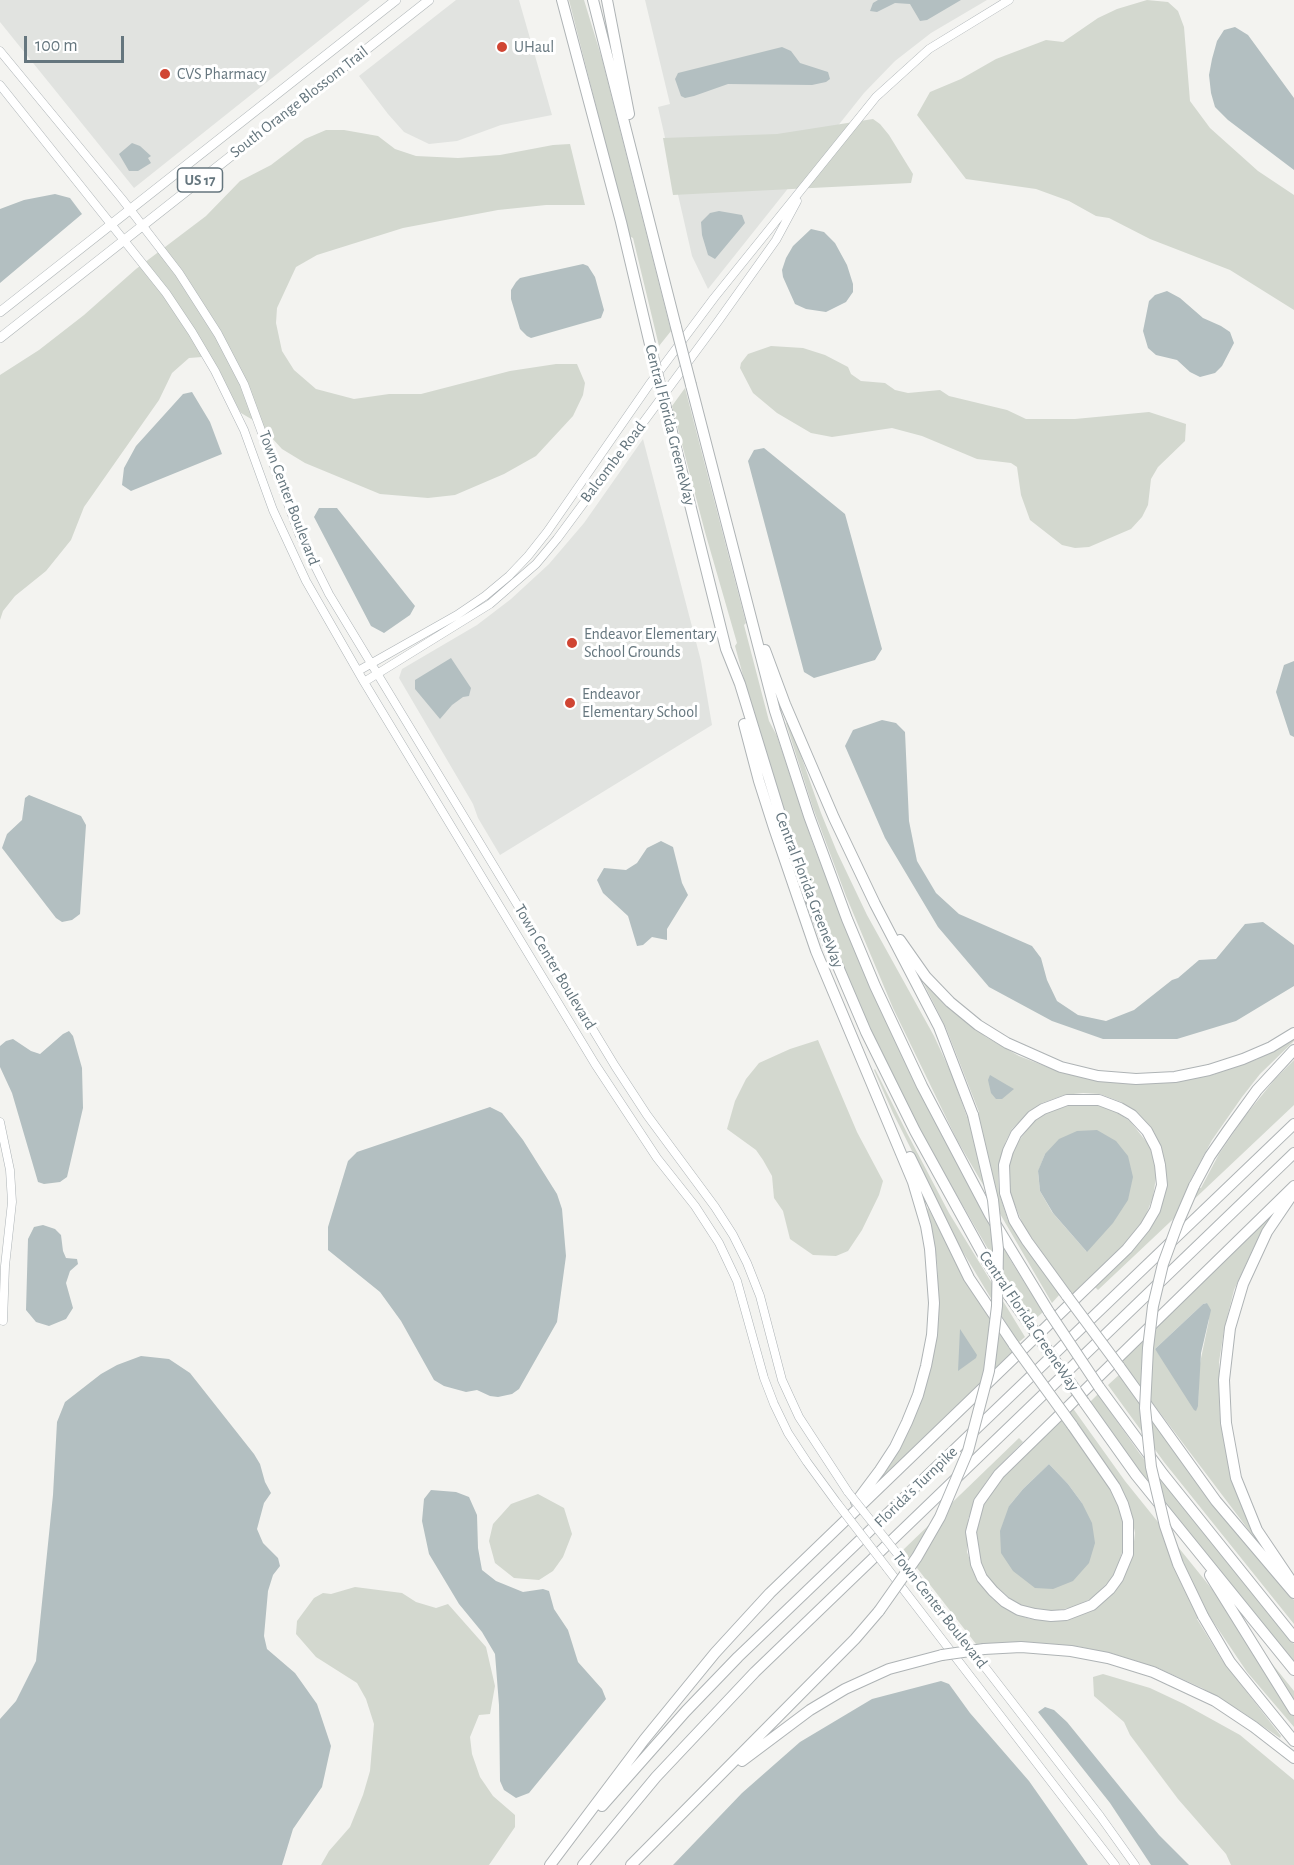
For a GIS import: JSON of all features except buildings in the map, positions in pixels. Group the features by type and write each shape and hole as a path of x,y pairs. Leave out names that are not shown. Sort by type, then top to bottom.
{"highway":[{"name":"Central Florida GreeneWay","path":"562,0 621,222 726,649 740,684 763,762 796,859 862,1023 898,1098 954,1204 1006,1292 1136,1475 1294,1670"},
{"name":"Central Florida GreeneWay","path":"593,0 775,711 809,816 875,986 955,1150 990,1215 1049,1312 1099,1387 1169,1482 1294,1637"},
{"path":"607,0 648,215"},
{"path":"631,1865 855,1639 879,1611 917,1557 940,1517 968,1451 989,1371 997,1306 998,1248 993,1200 973,1115 939,1027 875,904 834,818 785,704 745,596"},
{"path":"726,649 759,781 774,828 816,951 920,1204 930,1249 934,1303 926,1366 908,1422 895,1447 871,1483 816,1547"},
{"path":"875,904 926,976 950,1002 978,1025 1007,1043 1061,1067 1098,1076 1136,1079 1175,1077 1209,1070 1243,1059 1271,1047 1294,1033"},
{"path":"849,1029 957,1257 979,1295 1014,1345 1072,1425 1115,1487 1128,1521 1128,1554 1119,1578 1092,1605 1066,1615 1035,1614 1019,1610 1005,1602 993,1591 982,1578 975,1564 971,1532 974,1516 984,1493 999,1474 1294,1186"},
{"path":"1294,1050 1257,1090 1210,1156 1178,1223 1163,1264 1153,1306 1148,1348 1146,1408 1151,1467 1165,1526 1178,1564 1203,1616 1230,1662 1294,1741"},
{"path":"552,1865 638,1749 715,1653 770,1593 816,1547 1127,1249 1145,1227 1155,1210 1162,1185 1161,1165 1156,1148 1147,1131 1132,1115 1099,1100 1067,1100 1043,1108 1032,1116 1016,1134 1004,1165 1005,1193 1014,1220 1027,1241 1067,1296 1119,1366 1216,1501 1294,1593"},
{"name":"Florida's Turnpike","path":"552,1865 639,1763 738,1657 1294,1124"},
{"name":"Florida's Turnpike","path":"583,1865 656,1777 754,1672 1294,1153"},
{"path":"1294,1193 1267,1232 1243,1284 1230,1328 1224,1380 1226,1423 1236,1478 1257,1530 1294,1585"},
{"path":"1186,1536 1294,1710"},
{"path":"689,1806 726,1773 810,1710 845,1689 889,1670 942,1655 984,1649 1021,1647 1071,1651 1108,1658 1153,1672 1215,1701 1294,1758"}],"main road":[{"name":"South Orange Blossom Trail","path":"0,312 396,0"},
{"name":"South Orange Blossom Trail","path":"0,338 429,0"},
{"name":"Balcombe Road","path":"358,671 457,615 508,577 528,556 714,297 876,97 948,36 1009,0"},
{"name":"Town Center Boulevard","path":"0,51 130,210 197,299 218,334 244,384 304,544 329,594 615,1066 647,1115 733,1235 760,1296 782,1380 820,1451 848,1492 1100,1816 1135,1865"},
{"name":"Town Center Boulevard","path":"0,85 166,293 215,371 244,430 286,540 306,581 364,682 600,1072 657,1158 695,1206 719,1243 737,1281 764,1378 788,1433 837,1503 1115,1865"},
{"name":"Balcombe Road","path":"364,682 490,604 536,564 557,539 737,295 776,240 805,187"},
{"path":"0,1122 10,1170 12,1202 3,1321"}],"shaded area":[{"path":"0,0 370,0 134,188 0,22"},
{"path":"456,0 519,0 552,115 501,125 457,141 429,144 404,132 388,114 359,76"},
{"path":"569,0 584,0 602,59 671,331 659,346 633,238 629,236"},
{"path":"645,0 987,0 931,33 895,61 864,93 708,289 692,256 658,107 670,104"},
{"path":"878,0 961,0 927,20 920,21 910,4 895,3 877,12 870,11 873,3"},
{"path":"1147,0 1168,2 1178,11 1184,27 1190,101 1210,128 1258,171 1294,195 1294,310 1230,270 1150,239 1109,218 1096,216 1069,201 1036,189 966,179 917,115 930,92 961,79 996,59 1046,40 1063,42 1098,18 1117,9"},
{"path":"1235,27 1248,35 1294,98 1294,170 1228,120 1215,107 1209,75 1212,59 1217,41 1224,30"},
{"path":"782,47 791,51 800,63 828,72 830,79 812,85 728,84 694,96 685,98 681,96 675,79 678,73"},
{"path":"873,119 889,135 913,174 911,183 673,195 663,138 777,134"},
{"path":"326,130 344,130 378,136 395,149 416,156 458,158 500,155 570,144 585,205 546,205 498,210 403,228 317,255 296,267 277,308 276,323 282,351 294,370 316,389 354,399 389,394 421,394 510,371 556,364 577,364 585,383 583,395 573,416 536,456 504,474 455,495 428,498 380,494 305,463 282,449 258,423 241,413 210,364 202,357 189,358 172,373 159,400 84,507 71,540 46,571 15,596 3,611 0,620 0,375 39,350 84,315 136,269 206,216 240,181 271,165 305,139"},
{"path":"132,143 140,146 151,156 148,158 151,163 138,171 129,171 119,154"},
{"path":"55,194 70,198 82,214 0,283 0,209 24,200"},
{"path":"719,211 742,215 745,223 715,259 708,255 701,222 710,213"},
{"path":"811,229 824,232 835,243 847,265 853,284 853,292 846,302 826,312 806,309 795,304 783,277 782,270 793,246"},
{"path":"583,264 588,266 595,277 604,310 601,318 531,338 527,336 520,329 511,299 511,290 516,282 520,278"},
{"path":"1167,291 1180,298 1203,318 1230,332 1234,343 1222,366 1215,373 1200,377 1190,372 1177,360 1156,355 1148,348 1143,331 1149,301 1155,295"},
{"path":"771,346 803,348 825,355 848,367 851,374 861,381 885,383 895,390 908,393 940,390 949,396 1007,410 1026,419 1075,419 1149,412 1186,424 1185,441 1158,467 1151,479 1148,505 1142,517 1131,529 1089,547 1075,548 1062,545 1030,520 1021,495 1017,467 1011,463 977,459 922,436 892,428 832,437 811,433 777,413 753,393 740,368 748,354"},
{"path":"685,388 769,721 777,736 813,844 859,961 922,1097 1011,1261 1043,1312 1031,1323 927,1144 880,1050 835,949 794,842 754,716 735,646 737,643 672,406"},
{"path":"192,392 210,422 222,454 131,491 122,485 124,468 136,446 183,394"},
{"name":"Endeavor Elementary School Grounds","path":"643,439 701,661 712,725 500,855 478,818 473,804 399,678 402,669 477,625 511,599 549,564 584,523"},
{"path":"764,448 845,514 882,649 875,660 814,678 804,672 748,461 754,450"},
{"path":"319,508 337,508 415,606 410,615 384,633 371,626 314,517"},
{"path":"451,658 471,688 469,696 463,697 452,705 440,719 415,689 415,680"},
{"path":"1294,661 1294,737 1290,735 1276,692 1284,665"},
{"path":"882,720 896,723 905,732 909,821 917,861 936,893 959,914 1032,946 1041,958 1047,980 1057,1001 1078,1015 1106,1021 1134,1010 1199,960 1216,959 1245,924 1263,922 1294,945 1294,986 1236,1021 1177,1039 1103,1039 1052,1021 989,987 938,927 885,838 845,746 853,730"},
{"path":"789,721 837,852 867,915 934,1036 952,1075 967,1117 979,1112 946,1028 922,980 946,1006 986,1037 1019,1056 1055,1070 1175,1081 1212,1075 1258,1059 1294,1037 1294,1041 1260,1074 1242,1097 1212,1140 1189,1183 1201,1188 1219,1154 1245,1116 1294,1060 1294,1105 1098,1290 1094,1286 1132,1249 1165,1186 1165,1162 1154,1132 1141,1117 1121,1102 1100,1094 1083,1093 1064,1095 1042,1103 1012,1129 999,1163 999,1193 1008,1221 1060,1294 1052,1303 957,1140 893,1008 846,896 813,808 786,723"},
{"path":"29,795 81,816 86,825 80,914 72,920 62,922 56,918 2,848 7,834 22,820 25,798"},
{"path":"661,841 673,847 682,883 688,895 667,929 667,940 652,937 643,945 637,946 628,916 603,893 597,880 604,868 626,870 637,863 647,848"},
{"path":"69,1031 73,1036 82,1068 83,1108 67,1177 60,1182 44,1184 38,1182 12,1093 0,1067 0,1046 13,1039 40,1054"},
{"path":"818,1040 857,1132 883,1181 879,1195 862,1230 848,1251 836,1256 813,1255 790,1239 783,1211 774,1198 772,1176 763,1160 756,1150 727,1129 735,1101 746,1079 759,1063"},
{"path":"875,1069 949,1213 1025,1337 1018,1343 960,1247 893,1113"},
{"path":"990,1075 1014,1089 1002,1099 996,1099 991,1093 988,1080"},
{"path":"1073,1104 1100,1106 1116,1112 1130,1121 1149,1145 1154,1160 1156,1177 1153,1197 1143,1222 1123,1246 1072,1295 1023,1225 1009,1190 1008,1174 1011,1157 1017,1143 1034,1121 1047,1112","holes":["1045,1154 1087,1252 1052,1212 1040,1191 1038,1172"]},
{"path":"490,1107 502,1113 523,1140 557,1194 562,1209 566,1256 557,1322 519,1389 512,1394 498,1397 477,1390 466,1392 444,1386 434,1380 401,1321 380,1292 328,1250 328,1227 348,1161 357,1152"},
{"path":"1097,1130 1116,1141 1128,1156 1133,1177 1128,1200 1113,1223 1087,1252 1053,1213 1040,1191 1038,1171 1045,1154 1059,1139 1077,1131"},
{"path":"928,1208 956,1262 1014,1351 879,1482 877,1480 895,1454 939,1311 937,1261"},
{"path":"1274,1213 1254,1247 1234,1290 1219,1362 1220,1420 1227,1458 1241,1504 1260,1545 1120,1360","holes":["1207,1303 1209,1320 1199,1368 1198,1406 1155,1349 1203,1304"]},
{"path":"43,1225 55,1229 61,1235 66,1258 77,1259 78,1264 70,1271 66,1283 73,1308 66,1319 49,1326 36,1322 26,1310 28,1239 34,1227"},
{"path":"1207,1303 1211,1310 1201,1353 1196,1411 1155,1349 1203,1304"},
{"path":"960,1329 977,1355 958,1371"},
{"path":"141,1356 169,1359 190,1373 260,1464 271,1493 264,1503 257,1529 263,1543 278,1558 280,1566 273,1575 268,1591 264,1636 267,1649 295,1673 317,1704 331,1746 322,1787 293,1829 282,1865 0,1865 0,1719 16,1701 36,1661 53,1495 57,1422 65,1402 101,1374"},
{"path":"1120,1374 1258,1558 1294,1600 1294,1624 1164,1462 1108,1385"},
{"path":"1098,1394 1140,1454 1294,1644 1294,1672 1087,1405"},
{"path":"1072,1407 1125,1481 1294,1691 1294,1727 1247,1672 1208,1614 1197,1619 1222,1660 1281,1736 1280,1738 1202,1688 1158,1668 1114,1654 1081,1647 1041,1643 976,1644 903,1550 1019,1438 1023,1442 986,1482 968,1519 967,1552 975,1574 993,1599 1016,1614 1030,1619 1066,1620 1091,1610 1133,1550 1135,1533 1131,1513 1121,1489 1068,1411"},
{"path":"1061,1418 1111,1490 1124,1524 1123,1549 1117,1569 1112,1578 1094,1597 1075,1607 1053,1611 1025,1607 1013,1601 989,1580 979,1558 976,1529 982,1506 995,1485","holes":["1049,1464 1082,1503 1009,1506"]},
{"path":"1049,1464 1082,1503 1092,1523 1095,1543 1089,1563 1073,1581 1053,1589 1035,1588 1013,1571 1001,1553 1000,1531 1009,1506"},
{"path":"431,1490 456,1492 469,1497 477,1515 478,1548 482,1570 496,1581 523,1592 543,1589 549,1591 554,1609 568,1630 578,1662 602,1689 606,1699 529,1793 516,1798 504,1790 500,1781 499,1705 495,1654 482,1632 459,1604 429,1554 422,1521 424,1499"},
{"path":"538,1494 564,1508 572,1534 563,1557 553,1571 539,1580 514,1578 495,1563 489,1541 493,1524 511,1504"},
{"path":"355,1587 402,1593 416,1602 436,1608 448,1604 486,1647 495,1686 490,1714 479,1715 470,1737 472,1754 480,1777 493,1796 515,1815 515,1827 489,1865 321,1865 329,1851 350,1827 363,1795 370,1771 374,1724 366,1699 357,1683 316,1657 296,1634 297,1621 314,1598 323,1593 331,1594"},
{"path":"1103,1674 1150,1688 1240,1735 1294,1780 1294,1865 1231,1865 1226,1854 1178,1799 1130,1735 1124,1722 1094,1696 1093,1677"},
{"path":"941,1681 949,1684 970,1713 1029,1781 1088,1865 673,1865 742,1793 800,1742 872,1699"},
{"path":"1045,1707 1054,1710 1067,1722 1159,1835 1189,1865 1151,1865 1110,1803 1038,1712"}],"place":[{"name":"UHaul","path":"502,47"},
{"name":"CVS Pharmacy","path":"165,74"},
{"name":"Endeavor Elementary School Grounds","path":"572,643"},
{"name":"Endeavor Elementary School","path":"570,703"}]}
